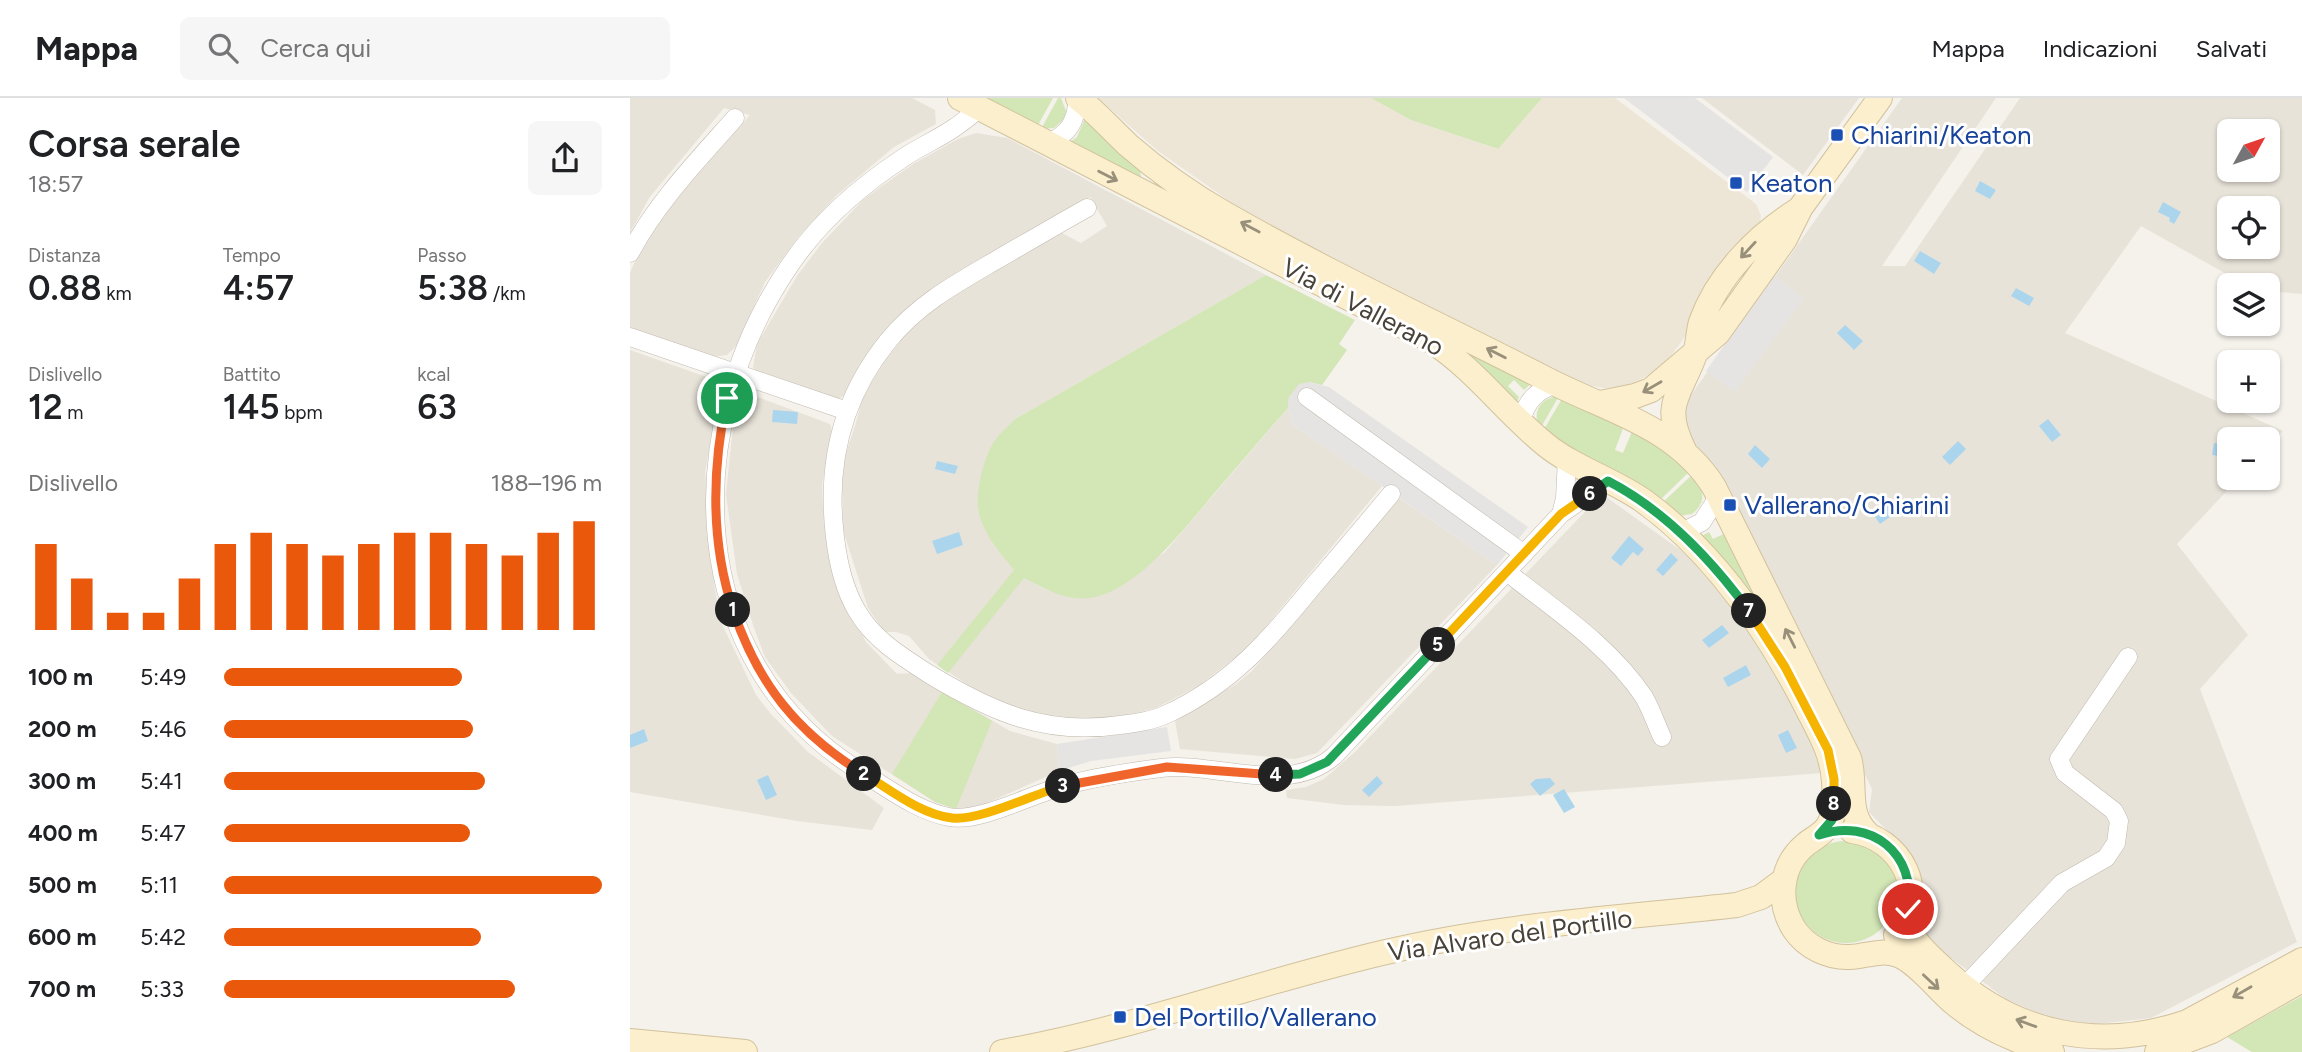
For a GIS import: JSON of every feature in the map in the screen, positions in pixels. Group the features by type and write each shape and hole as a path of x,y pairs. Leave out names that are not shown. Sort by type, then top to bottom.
{"street":[{"path":"1047,144 1070,129 1076,118 1078,98"},
{"name":"Via di Vallerano","path":"1078,98 1162,172 1224,214 1556,384 1649,426 1671,439 1686,453 1705,474 1718,497 1844,746 1852,767 1853,809 1860,824 1868,834 1888,845 1905,868 1910,888 1905,921"},
{"path":"1600,403 1651,390 1718,333 1785,239 1801,207 1880,98"},
{"path":"970,103 956,127 884,171 842,206 797,254 774,291 735,373 727,398 719,446 716,528 726,587 751,656 781,703 820,744 916,805 950,817 978,815 1069,784 1153,769 1184,767 1282,776 1300,774 1316,768 1334,755 1561,514 1608,481"},
{"name":"Via di Vallerano","path":"970,103 1430,340 1475,374 1548,447 1646,503 1680,533 1720,574 1759,624 1819,730 1830,758 1835,794 1832,820 1793,858 1784,880"},
{"path":"630,253 650,219 735,118"},
{"path":"1087,208 946,290 916,312 881,349 846,411 834,461 832,502 841,568 848,592 859,614 887,647 954,689 1008,716 1044,725 1101,728 1145,721 1172,711 1219,684 1245,664 1269,640 1391,494"},
{"path":"630,337 846,411"},
{"path":"1686,453 1674,426 1672,410 1676,394 1695,353"},
{"path":"1521,421 1532,397 1544,388 1556,384"},
{"path":"1307,397 1524,554"},
{"path":"1561,514 1565,498 1567,458"},
{"path":"1680,533 1702,522 1718,497"},
{"path":"1507,572 1587,636 1614,662 1644,698 1662,737"},
{"path":"1964,988 2062,883 2106,858 2116,843 2119,821 2114,811 2065,773 2059,759 2128,657"},
{"path":"1819,835 1841,830 1868,834"},
{"path":"1784,880 1783,902 1791,923 1804,940 1822,952 1843,957 1874,952 1891,953 1904,958 1955,1004 1979,1021 2001,1034 2052,1052"},
{"name":"Via Alvaro del Portillo","path":"1002,1052 1075,1038 1416,945 1523,929 1737,905 1756,900 1784,880"},
{"name":"Via Alvaro del Portillo","path":"1737,905 1768,910 1791,923"},
{"path":"1905,921 1923,951 1964,988 1993,1009 2039,1028 2076,1037 2116,1038 2147,1034 2187,1022 2302,960"},
{"path":"1874,952 1894,938 1905,921"},
{"path":"2157,1052 2212,1031 2302,980"},
{"path":"630,1041 745,1052"}],"shaded area":[{"path":"630,98 912,98 935,110 936,124 894,147 837,195 799,236 765,282 736,346 727,355 712,357 630,328 630,273 646,236 750,115 724,108 649,198 630,233"},
{"path":"1098,98 1371,98 1411,120 1497,149 1542,98 1615,98 1756,204 1761,216 1760,223 1733,247 1682,341 1666,362 1649,375 1626,386 1604,388 1578,383 1248,214 1158,151"},
{"path":"1624,98 1695,98 1773,157 1747,192"},
{"path":"1702,98 1859,98 1803,175"},
{"path":"1902,98 1996,98 1882,266 1905,266 2020,98 2302,98 2302,294 2280,292 2280,273 2225,273 2141,226 2065,333 2217,401 2217,413 2243,413 2274,427 2217,427 2217,490 2228,490 2177,544 2248,635 2200,689 2297,942 2151,1018 2070,1027 2006,999 1924,938 1926,913 1912,856 1869,812 1872,789 1713,465 1681,429 1686,402"},
{"path":"976,133 1007,138 1266,275 1015,419 985,462 979,485 978,512 1024,578 1047,590 1070,597 1164,553 1288,408 1293,425 1382,486 1249,647 1198,686 1156,708 1115,718 1073,721 1007,707 971,687 929,659 909,636 884,632 868,608 843,530 842,464 863,396 885,361 914,324 947,299 1060,232 1081,243 1107,226 1090,197 948,278 898,317 848,392 839,399 762,378 753,368 757,344 797,276 822,243 864,199 913,164 958,139"},
{"path":"1774,275 1804,298 1735,392 1706,371"},
{"path":"630,350 715,380 720,388 705,472 714,583 720,620 756,695 771,714 808,752 884,808 872,830 797,821 630,792"},
{"path":"1309,382 1329,387 1528,527 1497,565 1293,425 1288,408 1289,397 1299,384"},
{"path":"744,392 830,424 833,434 822,484 824,521 844,599 866,642 897,674 911,673 1010,731 1057,744 1059,771 985,804 956,809 935,802 832,736 791,693 765,657 737,574 726,494 736,398"},
{"path":"1602,494 1686,554 1743,619 1805,728 1822,773 1395,806 1344,805 1287,798 1286,790 1306,787 1324,779 1356,751"},
{"path":"1399,498 1497,565 1317,753 1295,759 1180,749 1175,721 1236,684 1252,671"},
{"path":"1167,727 1171,751 1091,761 1059,771 1057,744"}],"green space":[{"path":"978,98 1053,98 1037,127"},
{"path":"1058,98 1061,98 1066,111 1064,119 1054,128 1041,129"},
{"path":"1371,98 1542,98 1498,149 1411,120"},
{"path":"1086,116 1140,165 1141,179 1151,186 1157,181 1149,172 1229,228 1066,145 1077,137"},
{"path":"1266,275 1355,320 1339,344 1347,350 1322,385 1309,382 1289,397 1288,408 1193,519 1146,568 1129,581 1095,597 1076,598 1058,594 1024,578 948,673 937,665 1014,570 989,537 978,506 984,464 998,436 1015,419"},
{"path":"1437,333 1534,381 1524,390 1514,380 1508,386 1519,397 1516,404"},
{"path":"1559,396 1540,429 1537,422 1539,406 1547,399"},
{"path":"1563,397 1625,423 1615,450 1623,453 1634,427 1691,470 1658,502 1543,431"},
{"path":"1694,473 1702,490 1702,500 1692,514 1678,516 1661,504"},
{"path":"1709,532 1713,539 1728,532 1789,651 1698,538"},
{"path":"942,692 992,721 956,809 935,802 892,774"},
{"path":"1846,841 1866,845 1882,856 1893,872 1897,892 1893,912 1882,928 1866,939 1846,943 1826,939 1810,928 1799,912 1795,892 1799,872 1810,856 1826,845"},
{"path":"2302,996 2302,1052 2252,1052 2227,1037"}],"water":[{"path":"1980,181 1996,190 1990,199 1975,191"},
{"path":"2163,202 2181,212 2174,224 2169,221 2170,218 2158,212"},
{"path":"1920,251 1941,263 1934,274 1914,261"},
{"path":"2016,288 2034,298 2029,306 2011,296"},
{"path":"1845,325 1863,341 1854,350 1837,333"},
{"path":"773,410 798,412 797,424 772,422"},
{"path":"2048,419 2061,435 2052,442 2039,426"},
{"path":"1958,441 1966,449 1950,465 1942,457"},
{"path":"2214,443 2217,443 2217,456 2212,455"},
{"path":"1755,445 1770,459 1762,468 1748,454"},
{"path":"937,461 958,466 955,474 935,469"},
{"path":"1889,501 1897,512 1880,524 1873,514"},
{"path":"959,532 963,545 937,554 932,541"},
{"path":"1629,536 1644,549 1638,556 1633,552 1621,566 1611,558"},
{"path":"1671,553 1678,560 1663,576 1656,570"},
{"path":"1722,625 1729,633 1709,648 1702,640"},
{"path":"1746,665 1751,675 1728,687 1723,678"},
{"path":"644,729 648,741 630,748 630,735"},
{"path":"1788,730 1797,748 1786,753 1778,735"},
{"path":"768,775 777,795 766,800 757,780"},
{"path":"1377,776 1383,783 1369,797 1362,790"},
{"path":"1550,778 1555,784 1540,796 1530,784 1536,779"},
{"path":"1564,789 1575,807 1564,813 1553,795"}],"place":[{"name":"Chiarini/Keaton","path":"1837,135"},
{"name":"Keaton","path":"1736,183"},
{"name":"Vallerano/Chiarini","path":"1730,505"},
{"name":"Del Portillo/Vallerano","path":"1120,1017"}],"route":[{"path":"727,398 716,470 716,528 726,587 751,656 781,703 820,744 926,810 950,817 968,817 1069,784 1167,767 1282,776 1300,774 1316,768 1334,755 1561,514 1608,481 1646,503 1680,533 1713,566 1759,624 1797,689 1828,750 1834,779 1833,813 1829,825 1819,835 1835,830 1855,831 1868,834 1888,845 1898,856 1907,874 1910,888 1908,909"}]}
